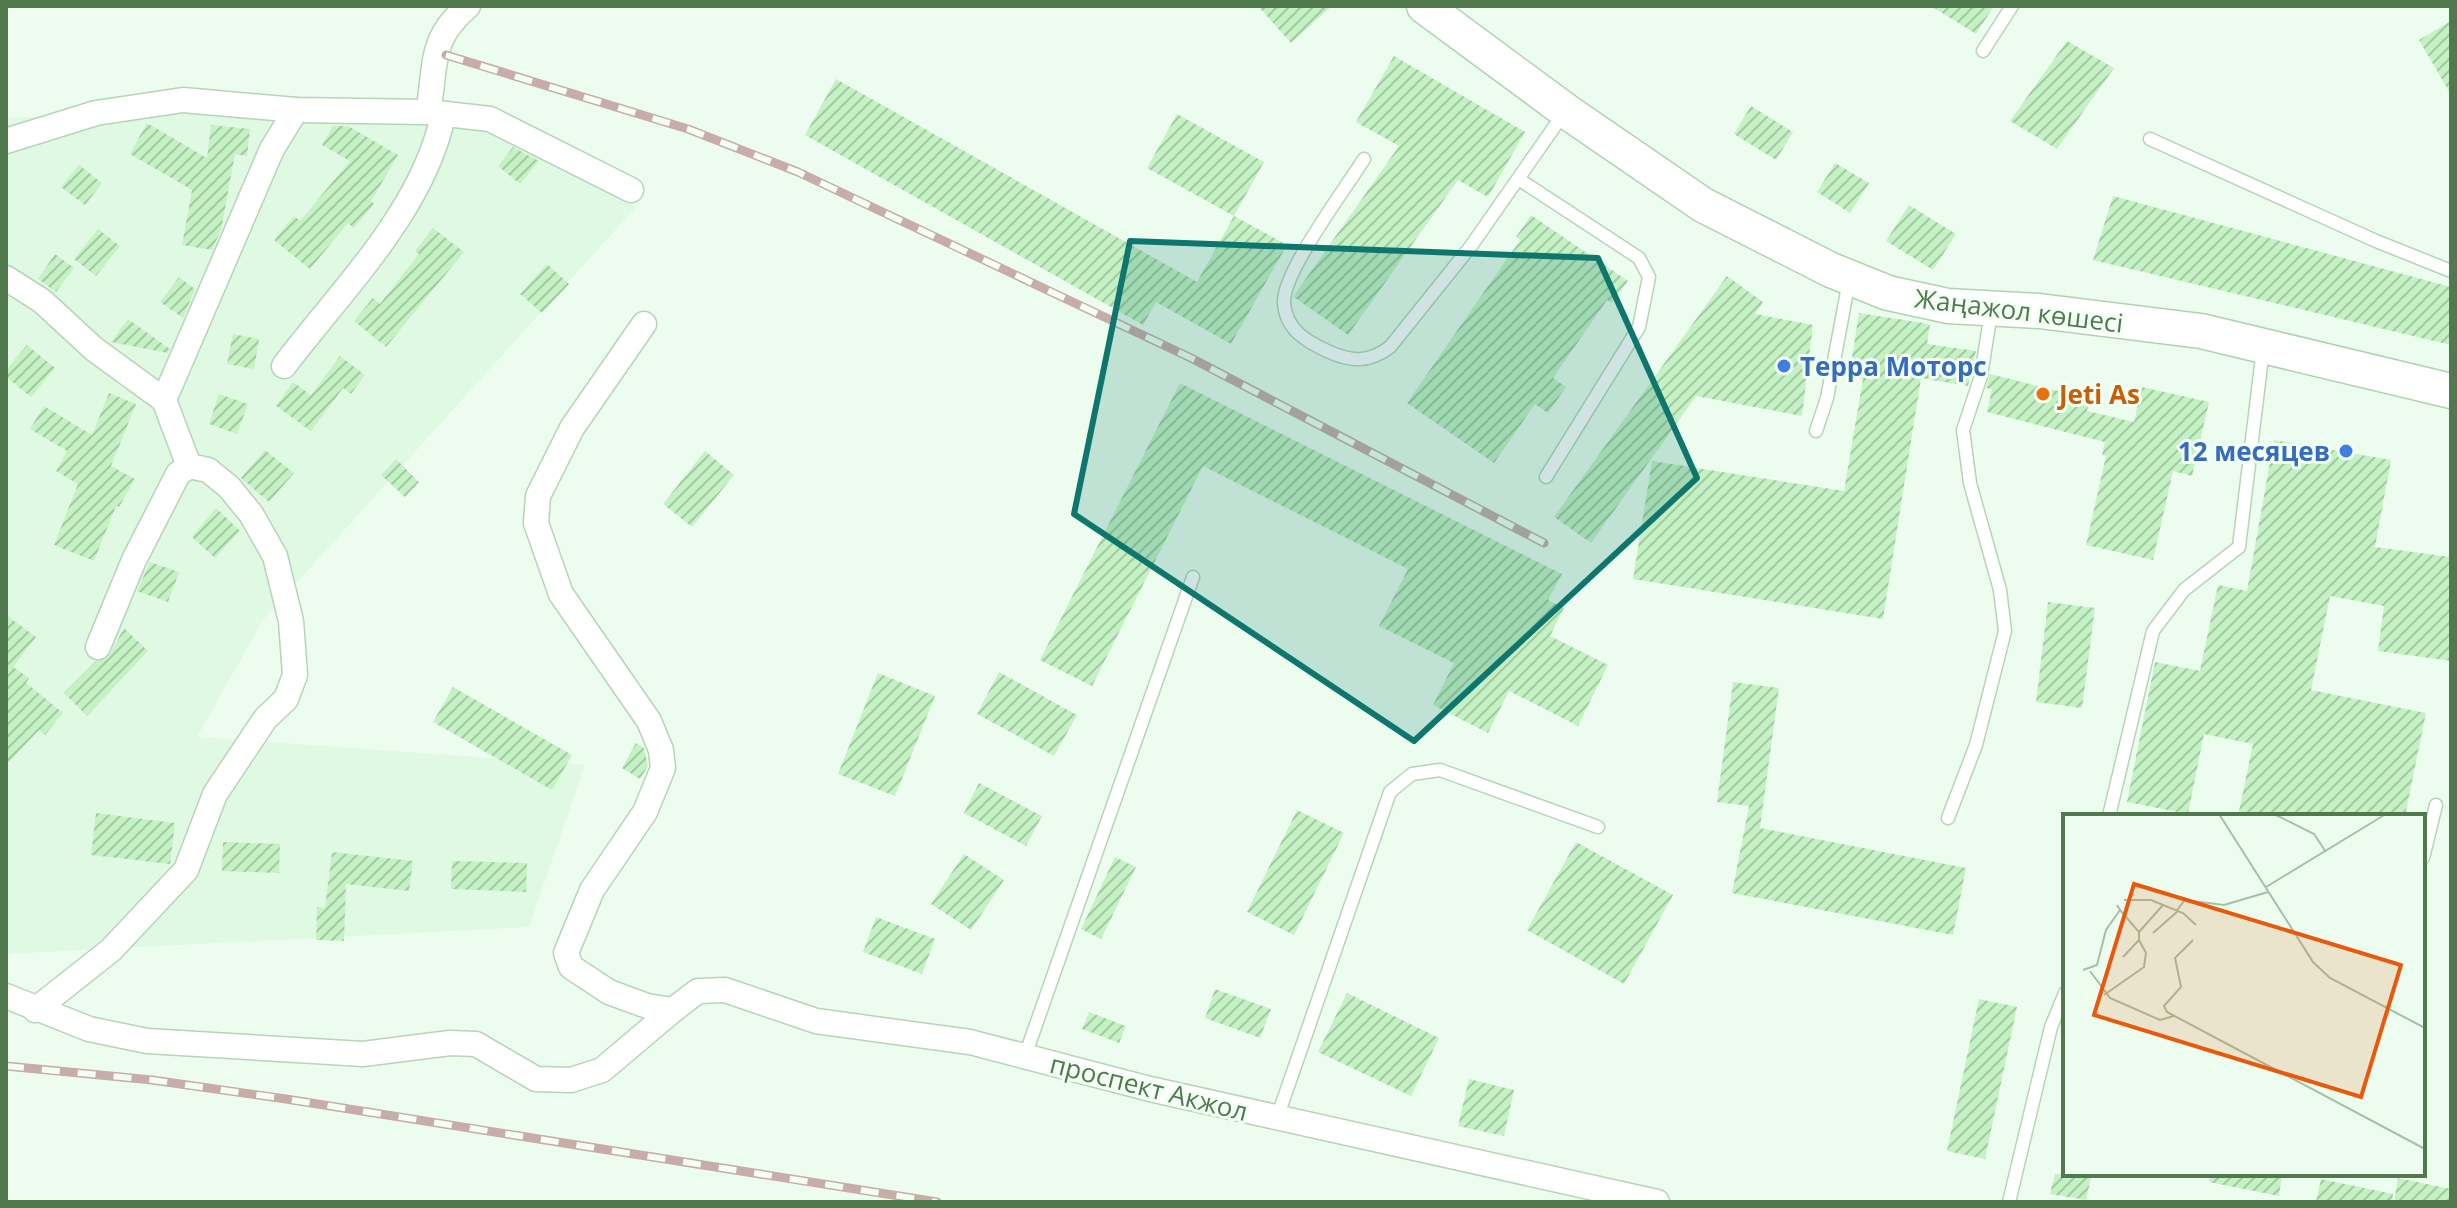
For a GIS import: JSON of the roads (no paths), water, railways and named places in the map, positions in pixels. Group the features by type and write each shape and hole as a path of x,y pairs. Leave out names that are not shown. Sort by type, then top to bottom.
{"main road":[{"name":"Жаңажол көшесі","path":"1424,6 1566,111 1703,205 1850,278 1888,293 1948,306 2201,331 2451,391"}],"street":[{"path":"284,366 401,214 437,144 435,114 439,40 446,25 468,6"},
{"path":"6,141 96,113 183,100 296,110 435,114 490,119 631,190"},
{"path":"164,400 272,149 296,110"},
{"path":"6,278 42,301 94,349 164,400 189,466"},
{"path":"644,324 572,428 538,496 536,523 561,594 604,660 633,695 661,750 663,768 658,787 592,890 566,953 571,967 609,992 647,1006 673,1010"},
{"path":"35,1010 111,950 186,870 215,794 265,719 286,699 295,675 291,621 275,556 251,514 229,487 208,470 189,466 178,474 134,560 98,647"},
{"name":"проспект Акжол","path":"6,996 89,1029 147,1041 363,1054 450,1043 476,1044 536,1079 571,1080 602,1070 698,991 725,990 816,1021 930,1035 1277,1118 1657,1202"}],"lane":[{"path":"1983,51 2012,6"},
{"path":"1364,159 1289,277 1284,303 1291,325 1302,339 1342,357 1361,361 1378,356 1390,347 1520,180 1566,111"},
{"path":"2150,139 2376,241 2451,271"},
{"path":"1520,180 1639,258 1649,277 1639,327 1546,477"},
{"path":"1816,431 1827,398 1850,278"},
{"path":"1948,818 1976,745 2005,631 2000,590 1970,483 1963,430 1981,376 1992,309"},
{"path":"2109,814 2153,631 2184,590 2239,547 2264,346"},
{"path":"1025,1056 1193,577"},
{"path":"1277,1118 1390,792 1412,774 1440,770 1598,827"},
{"path":"2425,850 2436,805"},
{"path":"2009,1202 2051,1027 2063,998"}],"railway":[{"path":"446,55 688,129 798,172 1191,358 1544,543"},
{"path":"6,1066 152,1080 286,1099 937,1202"}],"place":[{"name":"Терра Моторс","path":"1784,366"},
{"name":"Jeti As","path":"2043,394"},
{"name":"12 месяцев","path":"2346,451"}]}
